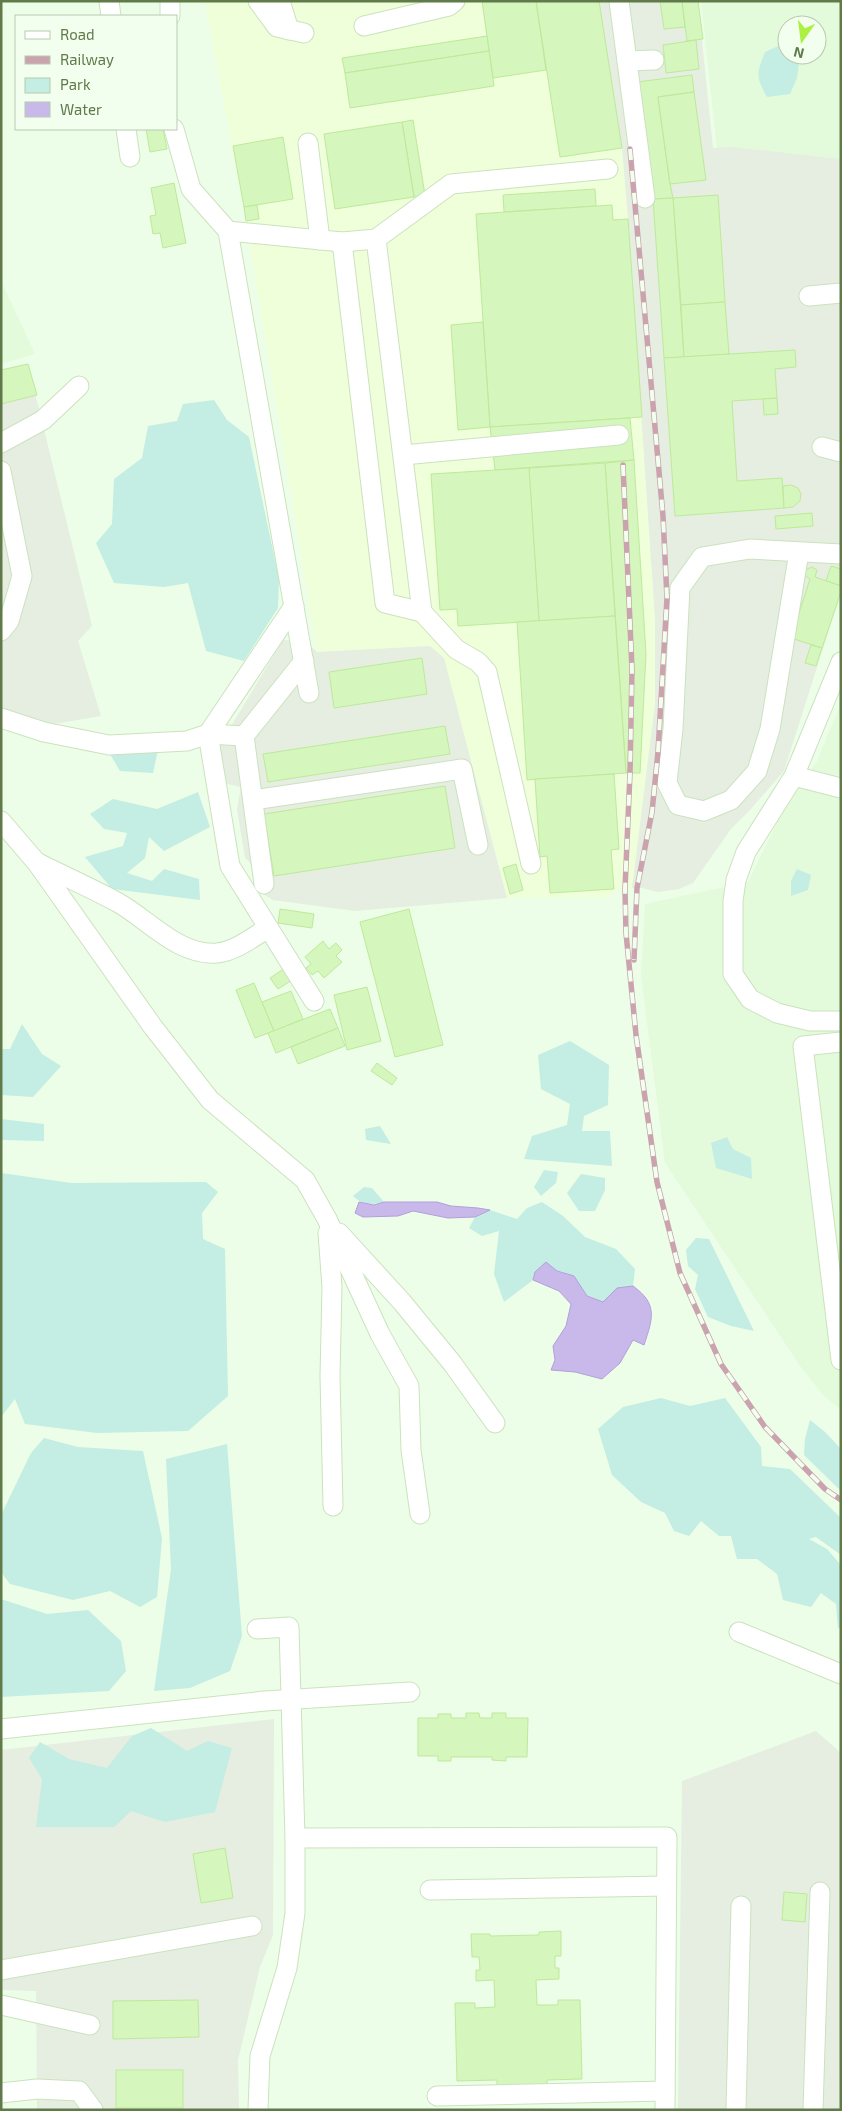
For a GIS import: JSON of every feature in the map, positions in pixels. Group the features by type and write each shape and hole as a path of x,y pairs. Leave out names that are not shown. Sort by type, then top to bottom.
{"street":[{"path":"109,1 111,15"},
{"path":"170,1 170,15"},
{"path":"258,1 277,28 297,32 280,1"},
{"path":"364,26 449,6 455,1"},
{"path":"619,1 645,198"},
{"path":"627,61 654,60"},
{"path":"126,130 130,157"},
{"path":"174,130 191,188 228,231 309,693"},
{"path":"308,143 320,240"},
{"path":"228,231 342,242 376,239 451,184 608,169"},
{"path":"376,239 422,612"},
{"path":"342,242 384,604 422,612 456,649 478,662 487,672 530,864"},
{"path":"809,296 841,293"},
{"path":"1,442 43,420 79,386"},
{"path":"403,455 618,435"},
{"path":"822,447 841,452"},
{"path":"1,471 22,576 9,620 1,631"},
{"path":"799,552 770,730 757,771 731,800 704,811 678,805 667,783 673,729 680,588 702,557 750,549 841,554"},
{"path":"294,606 208,734 230,866 314,1001"},
{"path":"264,884 244,736 304,661"},
{"path":"841,662 794,776 746,852 736,880 733,901 732,974 750,1000 777,1013 810,1020 841,1021"},
{"path":"1,718 44,732 109,745 187,742 208,734 244,736"},
{"path":"253,800 462,769 478,845"},
{"path":"794,776 841,788"},
{"path":"1,821 37,862 152,1027 210,1100 305,1180 326,1219 380,1334 409,1386 411,1450 420,1514"},
{"path":"37,862 119,903 179,944 198,952 218,953 236,948 268,928"},
{"path":"841,1042 803,1046 833,1223 841,1360"},
{"path":"326,1219 402,1302 452,1363 494,1423"},
{"path":"326,1219 332,1287 330,1376 333,1506"},
{"path":"257,1628 289,1627 295,1838 295,1913 287,1968 260,2056 258,2110"},
{"path":"739,1632 841,1674"},
{"path":"1,1729 291,1700 410,1692"},
{"path":"295,1838 667,1838 665,2101 437,2096"},
{"path":"430,1890 666,1886"},
{"path":"813,2110 820,1892"},
{"path":"736,2110 741,1906"},
{"path":"1,1970 252,1926"},
{"path":"1,2006 90,2024"},
{"path":"1,2093 37,2089 79,2090 94,2110"}],"shaded area":[{"path":"205,1 599,1 622,148 655,619 655,704 632,888 616,890 609,898 507,898 444,658 430,646 317,652 248,233"},
{"path":"599,1 698,1 713,148 732,147 841,159 841,592 784,771 731,829 693,883 679,889 658,892 642,888 632,888 655,704 655,619 622,148"},
{"path":"701,1 841,1 841,421 722,196"},
{"path":"1,281 35,354 1,364"},
{"path":"28,364 92,626 78,641 101,716 54,724 1,708 1,370"},
{"path":"283,640 306,641 317,652 430,646 444,658 507,898 355,911 273,900 263,894 255,884 254,867 245,858 237,809 241,787 227,784 217,755 222,741"},
{"path":"841,703 841,1410 824,1396 800,1366 665,1163 641,976 645,904 748,882 780,817 817,761"},
{"path":"274,1719 273,1935 260,1967 238,2060 239,2110 37,2110 36,1991 1,1990 1,1750"},
{"path":"816,1731 841,1753 841,2110 678,2110 682,1781"}],"green space":[{"path":"777,47 777,65 799,65 797,78 790,94 767,97 760,84 758,74 765,52"},
{"path":"214,400 227,420 249,437 279,579 278,608 244,661 206,651 188,583 164,587 114,583 96,543 112,524 114,479 142,458 148,426 177,421 183,404"},
{"path":"158,750 153,773 120,771 110,754"},
{"path":"198,792 210,827 164,851 149,837 145,858 127,873 152,881 164,869 199,879 200,900 112,889 85,857 123,846 127,833 104,829 90,814 113,799 157,809"},
{"path":"797,869 811,875 808,890 791,896 791,881"},
{"path":"22,1024 42,1054 61,1066 33,1097 1,1095 1,1049 10,1049"},
{"path":"570,1041 609,1065 608,1105 584,1116 582,1131 610,1131 612,1166 524,1159 532,1136 567,1125 570,1104 541,1089 538,1055"},
{"path":"1,1119 44,1124 44,1141 1,1140"},
{"path":"380,1126 391,1144 366,1140 365,1129"},
{"path":"727,1137 733,1149 751,1158 752,1179 716,1168 711,1143"},
{"path":"544,1170 558,1172 556,1183 541,1196 534,1187"},
{"path":"1,1173 72,1183 206,1182 218,1192 202,1213 203,1239 225,1249 228,1396 188,1431 97,1433 25,1424 15,1399 1,1417"},
{"path":"581,1174 605,1178 605,1190 595,1211 579,1211 567,1193"},
{"path":"364,1187 372,1188 384,1202 367,1204 353,1196"},
{"path":"542,1202 563,1216 585,1237 616,1249 635,1269 633,1286 617,1288 604,1302 587,1296 574,1276 557,1271 535,1272 533,1280 504,1302 494,1274 499,1231 482,1236 469,1228 475,1217 490,1210 517,1219 527,1208"},
{"path":"696,1238 709,1239 754,1331 731,1326 708,1317 695,1289 698,1275 688,1266 686,1250"},
{"path":"661,1398 690,1406 725,1398 761,1447 762,1466 790,1469 841,1518 841,1555 816,1537 809,1539 827,1549 841,1565 841,1628 838,1628 836,1604 821,1593 811,1607 783,1600 777,1574 757,1559 737,1559 731,1536 719,1536 701,1521 689,1536 674,1531 665,1513 641,1502 612,1475 598,1429 623,1407"},
{"path":"810,1420 841,1449 841,1491 804,1455 805,1439"},
{"path":"44,1438 78,1447 143,1451 162,1538 157,1597 140,1607 110,1591 73,1600 10,1584 1,1572 1,1515 31,1453"},
{"path":"227,1444 242,1636 230,1671 190,1688 154,1691 171,1569 166,1459"},
{"path":"1,1599 47,1614 88,1610 121,1641 126,1671 109,1691 1,1697"},
{"path":"151,1728 187,1751 208,1741 232,1748 215,1812 165,1822 131,1811 114,1827 36,1827 42,1779 29,1758 40,1742 69,1759 107,1768 132,1736"}],"water":[{"path":"359,1202 374,1205 384,1202 437,1202 451,1206 490,1210 475,1217 448,1218 413,1211 398,1216 363,1217 355,1213"},
{"path":"546,1262 557,1271 574,1276 587,1296 603,1302 617,1288 633,1286 647,1299 650,1305 650,1327 644,1345 633,1340 620,1363 602,1379 575,1372 551,1370 555,1360 553,1346 566,1326 571,1304 559,1291 533,1280 535,1272"}],"building":[{"path":"482,1 536,1 546,70 493,78"},
{"path":"536,1 599,1 622,148 560,157"},
{"path":"660,1 682,1 685,27 664,29"},
{"path":"682,1 698,1 703,39 687,41"},
{"path":"487,36 489,51 345,73 342,58"},
{"path":"696,40 699,69 666,73 663,45"},
{"path":"489,51 494,86 350,108 345,73"},
{"path":"692,75 694,92 658,97 673,198 653,199 637,82"},
{"path":"694,92 706,180 670,184 658,97"},
{"path":"413,120 425,195 414,197 402,122"},
{"path":"402,122 414,197 335,209 324,134"},
{"path":"146,130 163,130 167,149 150,152"},
{"path":"283,137 293,199 244,207 233,146"},
{"path":"174,183 186,243 163,248 160,233 153,234 150,216 156,215 151,188"},
{"path":"595,189 596,206 504,212 503,195"},
{"path":"718,195 725,302 681,305 673,198"},
{"path":"673,198 684,357 664,358 653,199"},
{"path":"257,205 259,219 246,221 244,207"},
{"path":"612,205 613,220 628,219 642,417 490,427 476,214"},
{"path":"725,302 729,354 684,357 681,305"},
{"path":"483,322 490,427 458,430 451,325"},
{"path":"795,350 796,367 775,369 777,398 732,401 737,481 782,478 784,508 675,516 664,358"},
{"path":"28,364 37,395 1,404 1,370"},
{"path":"777,398 778,414 764,415 763,399"},
{"path":"630,418 634,460 495,470 490,427"},
{"path":"634,460 646,654 640,773 626,773 605,463"},
{"path":"605,463 615,616 539,621 529,468"},
{"path":"529,468 539,621 458,626 457,609 440,610 431,474"},
{"path":"791,485 798,488 801,494 800,501 793,507 784,508 783,486"},
{"path":"812,513 813,526 776,529 775,516"},
{"path":"831,566 841,569 841,586 826,581"},
{"path":"812,567 817,570 815,577 841,586 841,592 822,648 791,638 810,579 805,576 805,570"},
{"path":"615,616 626,773 527,780 517,622"},
{"path":"811,645 822,648 816,666 805,663"},
{"path":"422,658 427,694 334,708 329,672"},
{"path":"445,726 450,754 268,782 263,754"},
{"path":"614,774 619,849 611,850 614,889 550,893 547,856 540,857 535,779"},
{"path":"445,786 455,848 274,876 264,814"},
{"path":"516,864 523,890 510,894 503,868"},
{"path":"280,909 314,914 312,928 278,923"},
{"path":"409,909 443,1045 395,1057 360,922"},
{"path":"323,941 329,949 336,943 342,950 336,956 342,962 324,978 318,971 312,975 306,968 311,964 305,957"},
{"path":"285,968 292,980 278,989 270,978"},
{"path":"254,983 274,1031 255,1038 236,990"},
{"path":"367,987 381,1041 347,1050 334,995"},
{"path":"291,991 303,1019 274,1031 262,1002"},
{"path":"330,1009 338,1028 276,1053 268,1033"},
{"path":"338,1028 345,1046 298,1064 291,1047"},
{"path":"377,1063 397,1078 392,1085 371,1071"},
{"path":"466,1713 479,1713 480,1718 492,1718 492,1713 506,1713 506,1718 528,1718 527,1757 506,1757 506,1761 492,1760 492,1757 451,1757 451,1761 438,1761 438,1756 418,1756 418,1718 438,1718 438,1714 451,1714 451,1718 466,1718"},
{"path":"225,1848 233,1898 201,1903 193,1854"},
{"path":"784,1892 807,1894 805,1922 782,1920"},
{"path":"561,1931 561,1956 555,1956 555,1968 559,1968 559,1979 536,1980 537,2005 558,2005 558,2000 580,2000 582,2079 547,2080 547,2085 497,2086 497,2080 457,2081 455,2003 475,2003 475,2008 495,2007 494,1980 476,1981 476,1970 480,1970 479,1957 472,1957 471,1934 490,1934 490,1936 539,1935 539,1932"},
{"path":"198,2000 199,2037 113,2039 113,2001"},
{"path":"116,2070 183,2070 183,2108 116,2108"}],"railway":[{"path":"630,149 663,516 667,598 658,752 652,812 637,888 634,960"},
{"path":"623,465 632,669 625,889 626,933 636,1035 657,1182 680,1273 721,1364 765,1427 825,1489 841,1500"}]}
